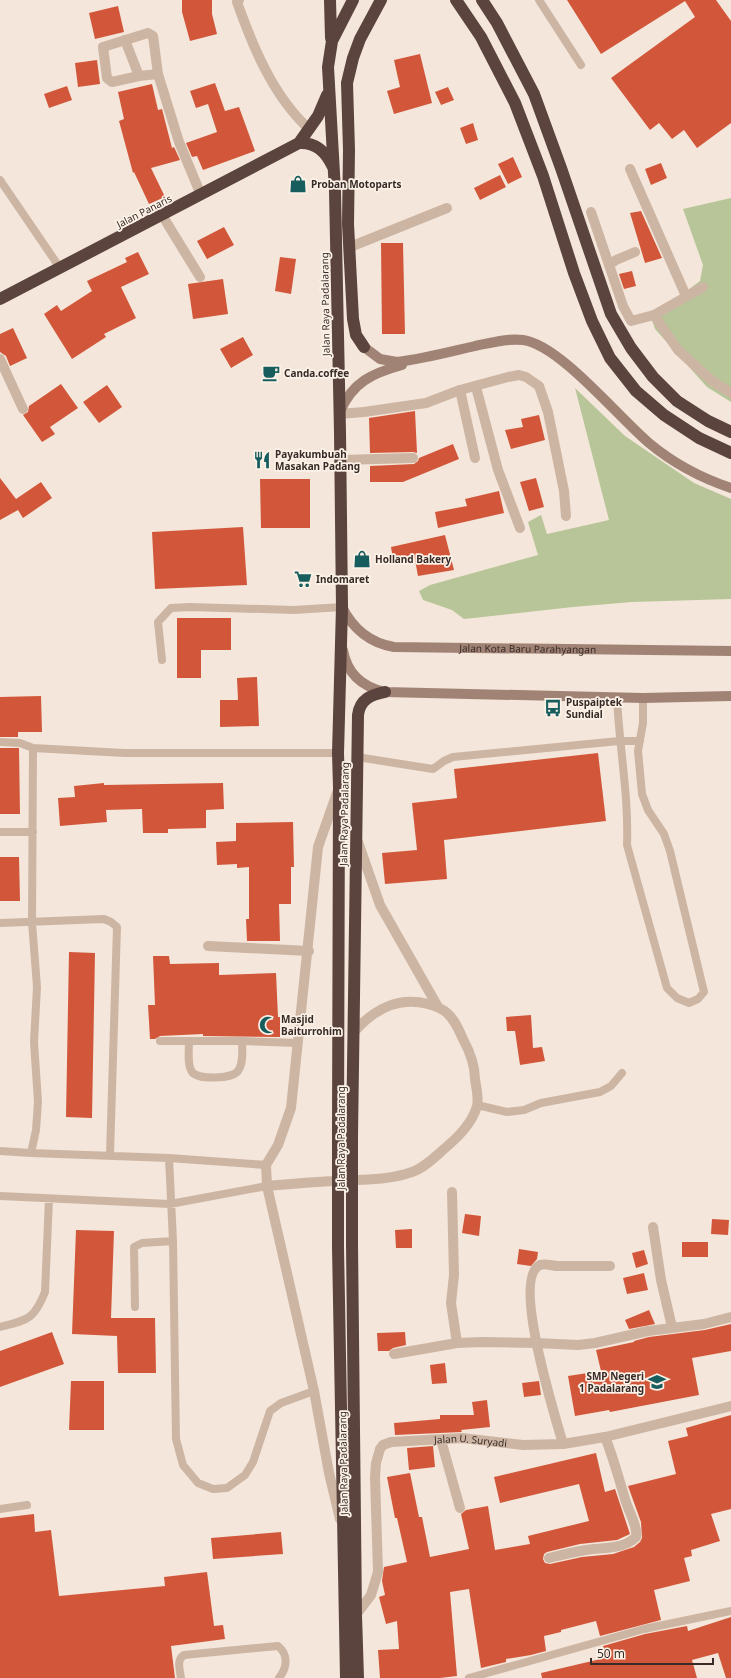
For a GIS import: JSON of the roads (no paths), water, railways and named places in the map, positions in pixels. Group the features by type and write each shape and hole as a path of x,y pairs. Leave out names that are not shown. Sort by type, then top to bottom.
{"highway":[{"path":"330,0 332,41"},
{"name":"Jalan Raya Padalarang","path":"346,1678 342,1531 338,1247 338,753 342,607 334,172 328,91 328,67 332,41 353,0"},
{"path":"364,347 358,339 354,325 350,246 347,83 352,58 381,0"},
{"path":"456,0 482,37 515,103 543,176 576,280 592,321 610,358 636,391 664,415 699,438 731,452"},
{"path":"482,0 497,23 534,94 611,314 631,348 653,377 677,401 708,421 731,432"},
{"name":"Jalan Panaris","path":"2,296 60,268 299,143 318,116 328,91"},
{"path":"299,143 310,143 319,147 330,161 334,172"},
{"name":"Jalan Raya Padalarang","path":"358,1678 356,1615 352,1137 358,715 360,705 367,698 386,692"}],"main road":[{"path":"364,347 376,357 391,362 411,360 507,340 530,342 543,347 577,374 627,424 660,452 692,472 731,488"},
{"path":"339,414 349,394 367,379 392,368 454,350"},
{"name":"Jalan Kota Baru Parahyangan","path":"342,607 350,622 360,632 378,642 394,647 731,650"},
{"name":"Jalan Raya Padalarang","path":"342,638 346,662 355,677 368,687 386,692"},
{"path":"386,692 643,698 731,696"}],"street":[{"path":"239,0 237,2 247,32 261,60 290,109 309,129"},
{"path":"158,74 138,76 112,82 107,78 103,47 148,33 152,34 158,74 179,142 201,195"},
{"path":"126,40 138,76"},
{"path":"630,169 686,296"},
{"path":"350,246 447,208"},
{"path":"591,212 623,306 632,321 654,315 703,287"},
{"path":"162,215 200,278"},
{"path":"609,265 616,260 635,252"},
{"path":"654,315 678,350 712,381 731,393"},
{"path":"0,359 23,410"},
{"path":"339,414 426,403 460,390 519,375 533,380 539,386 548,412 564,491 566,516"},
{"path":"476,387 498,470 520,528"},
{"path":"460,390 475,458"},
{"path":"340,460 413,458"},
{"path":"339,787 318,846 291,1108 278,1145 266,1165 267,1186 314,1391 329,1473 342,1531"},
{"path":"356,836 380,905 438,1006"},
{"path":"208,946 308,951"},
{"path":"267,1186 334,1180 370,1180 413,1172 438,1155 459,1136 466,1127 477,1106 475,1075 472,1057 455,1023 448,1013 438,1006 411,1001 389,1006 364,1020 354,1032"},
{"path":"452,1192 454,1275 451,1303 456,1343"},
{"path":"653,1227 661,1280 672,1327"},
{"path":"564,1444 536,1343 531,1284 533,1271 543,1264 556,1266 610,1266"},
{"path":"394,1354 456,1343 536,1343 578,1345 595,1343 648,1331 704,1324 731,1317"},
{"name":"Jalan U. Suryadi","path":"356,1615 371,1595 378,1572 375,1477 378,1453 383,1445 391,1442 462,1438 522,1445 564,1444 605,1437 731,1406"},
{"path":"549,1558 594,1548 619,1546 629,1543 636,1537 636,1532 626,1503 614,1459 605,1437"},
{"path":"441,1440 460,1508"}],"lane":[{"path":"539,0 581,65"},
{"path":"0,180 60,268"},
{"path":"162,660 158,622 171,608 190,607 294,610 342,607"},
{"path":"617,697 619,741 628,825 628,845 667,988 677,998 689,1003 698,999 704,992 670,851 664,834 648,810 642,794 639,765 640,741 643,723 643,698"},
{"path":"357,757 433,769 444,761 453,758 619,741 640,741"},
{"path":"0,742 20,744 33,748 124,753 338,753"},
{"path":"31,1153 36,1130 38,1102 34,1042 37,987 32,922 33,748"},
{"path":"0,832 33,832"},
{"path":"0,923 104,919 111,922 116,927 110,1155"},
{"path":"160,1041 189,1042 242,1040 298,1043"},
{"path":"189,1042 190,1067 193,1074 201,1078 229,1076 238,1071 241,1064 242,1040"},
{"path":"477,1106 507,1112 524,1110 541,1103 600,1092 611,1086 622,1073"},
{"path":"0,1151 169,1158 266,1165"},
{"path":"169,1158 170,1204 173,1241 176,1439 183,1465 198,1483 213,1489 227,1488 245,1475 253,1462 270,1411 281,1403 314,1391"},
{"path":"0,1196 170,1204 267,1186"},
{"path":"0,1327 24,1321 30,1317 40,1305 45,1292 49,1199"},
{"path":"135,1307 134,1247 142,1243 173,1241"},
{"path":"0,1509 27,1505"},
{"path":"469,1678 644,1629 731,1611"},
{"path":"181,1678 179,1661 180,1657 184,1655 278,1646 282,1649 286,1661 286,1667 279,1678"}],"place":[{"name":"Proban Motoparts","path":"298,184"},
{"name":"Canda.coffee","path":"271,373"},
{"name":"Payakumbuah Masakan Padang","path":"262,460"},
{"name":"Holland Bakery","path":"362,559"},
{"name":"Indomaret","path":"303,579"},
{"name":"Puspaiptek Sundial","path":"553,708"},
{"name":"Masjid Baiturrohim","path":"268,1025"},
{"name":"SMP Negeri 1 Padalarang","path":"657,1382"}]}
